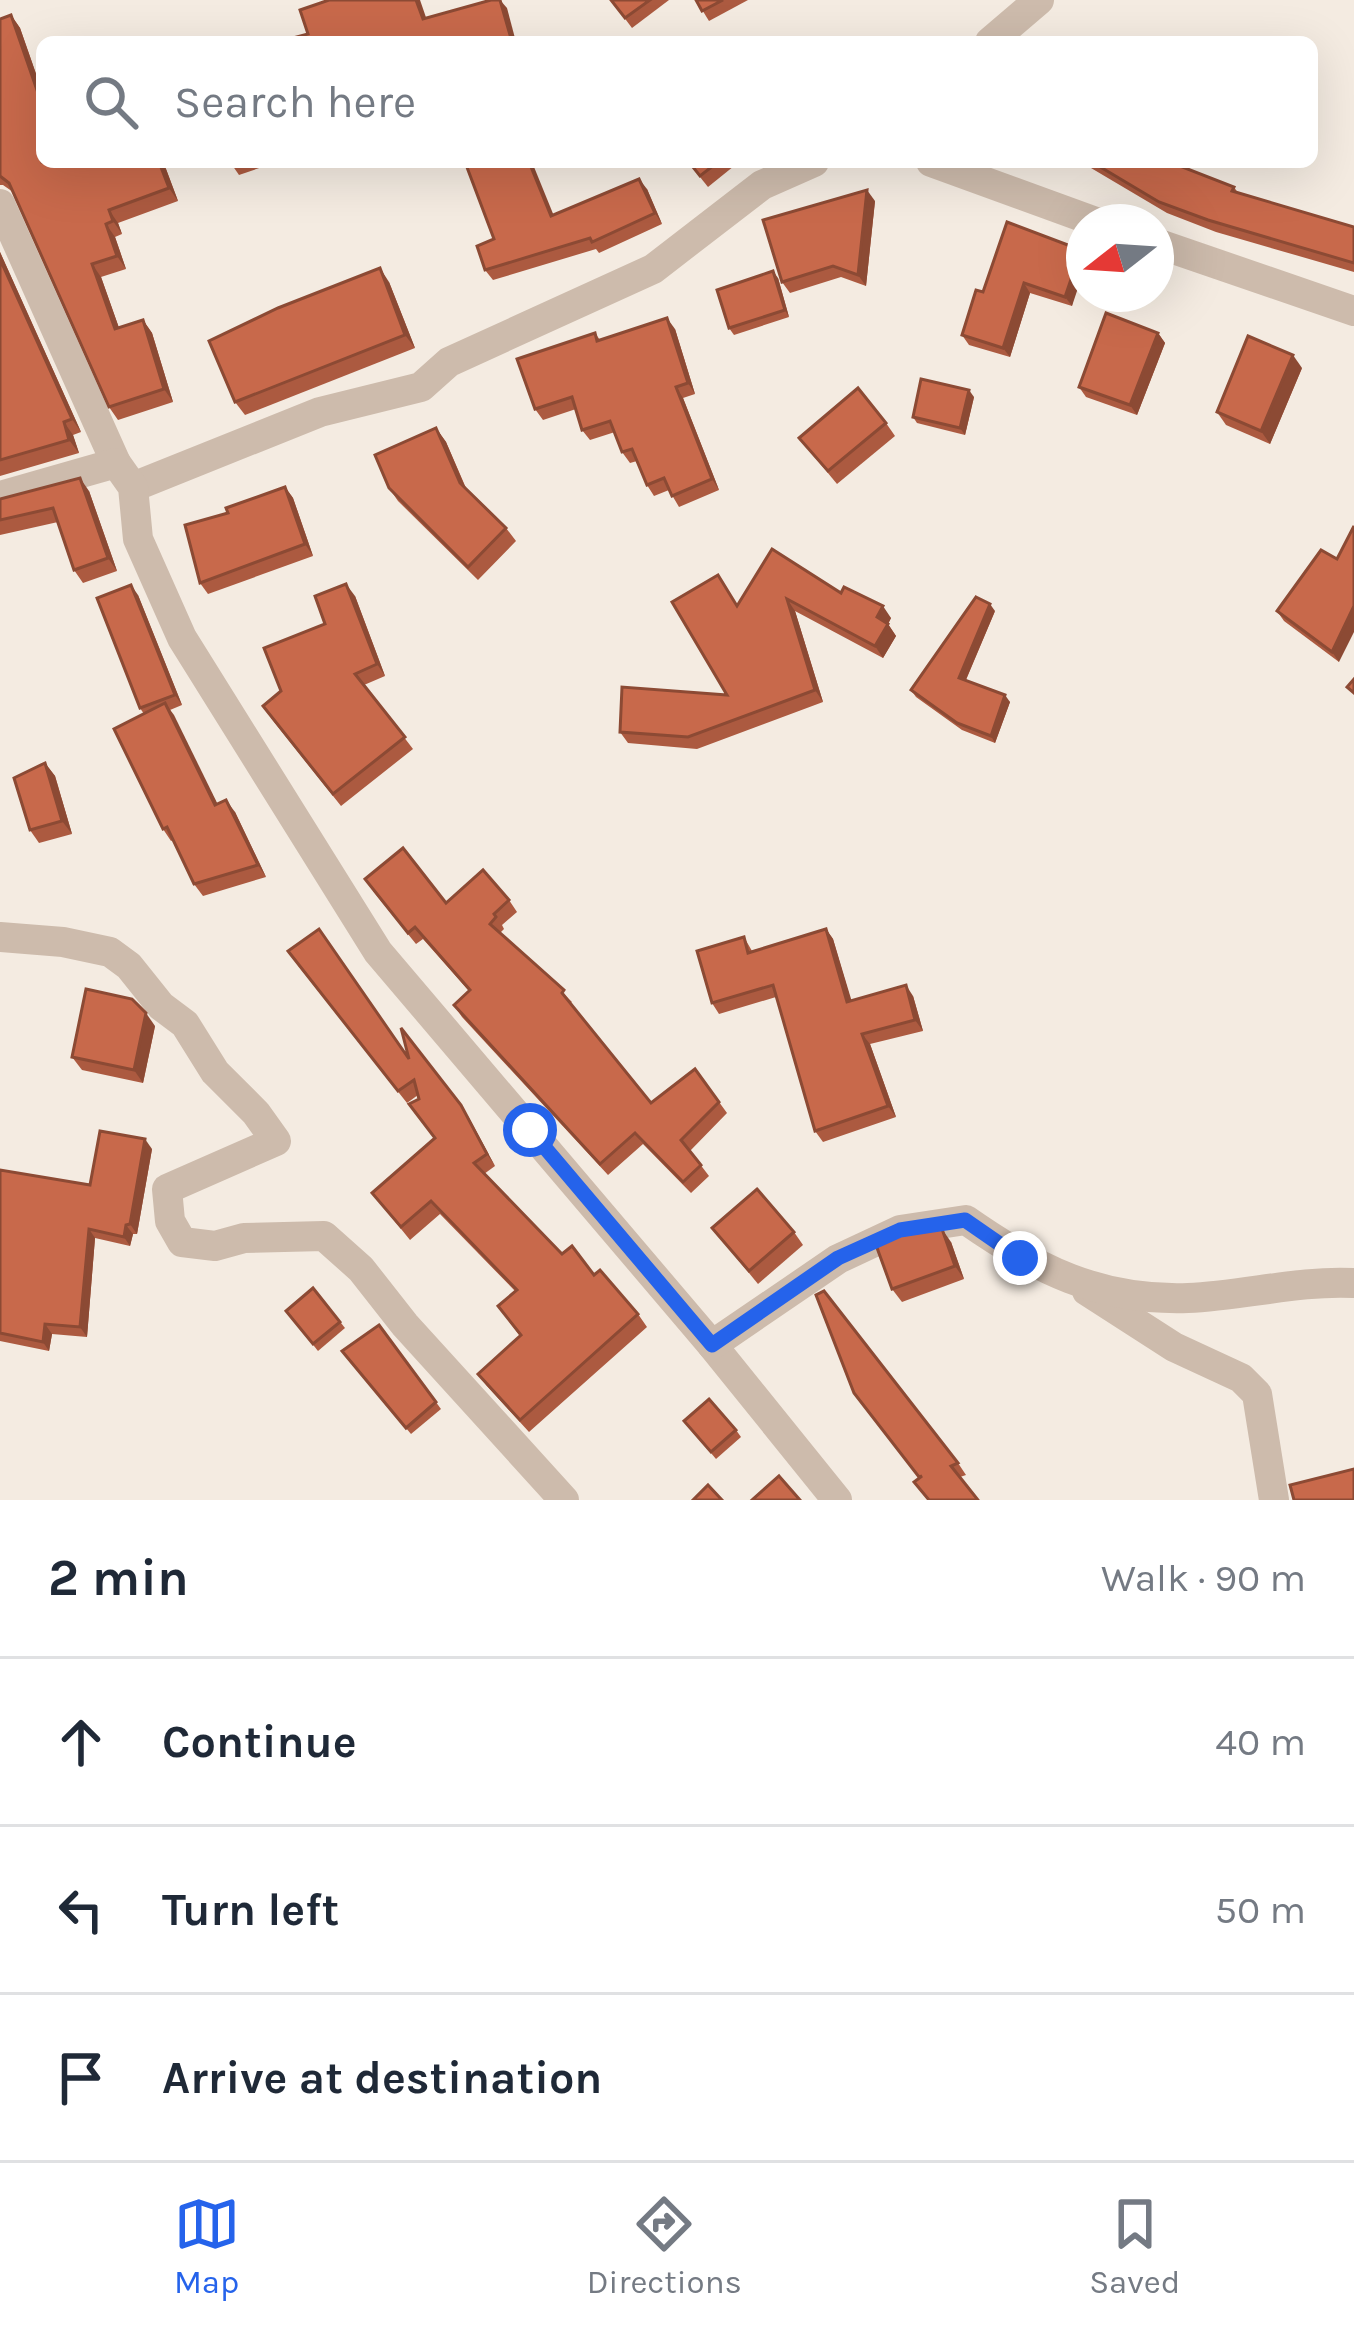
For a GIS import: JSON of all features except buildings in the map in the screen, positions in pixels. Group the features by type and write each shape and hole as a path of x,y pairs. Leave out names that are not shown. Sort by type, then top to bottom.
{"street":[{"path":"997,36 1039,0"},
{"path":"0,496 124,475 320,412 421,387 449,362 653,269 762,185 800,168"},
{"path":"948,168 1066,211"},
{"path":"0,204 124,475 138,538 182,638 378,952 712,1345 837,1500"},
{"path":"1174,249 1354,311"},
{"path":"0,938 63,942 110,952 161,1006 185,1024 215,1072 276,1141 167,1189 170,1221 182,1242 215,1246 244,1238 323,1236 361,1269 405,1325 564,1500"},
{"path":"712,1345 838,1258 900,1230 965,1220 1020,1258 1077,1284 1174,1347 1241,1378 1257,1394 1274,1500"},
{"path":"1077,1284 1187,1298 1351,1275"}],"route":[{"path":"530,1130 712,1345 838,1258 900,1230 965,1220 1020,1258"}]}
